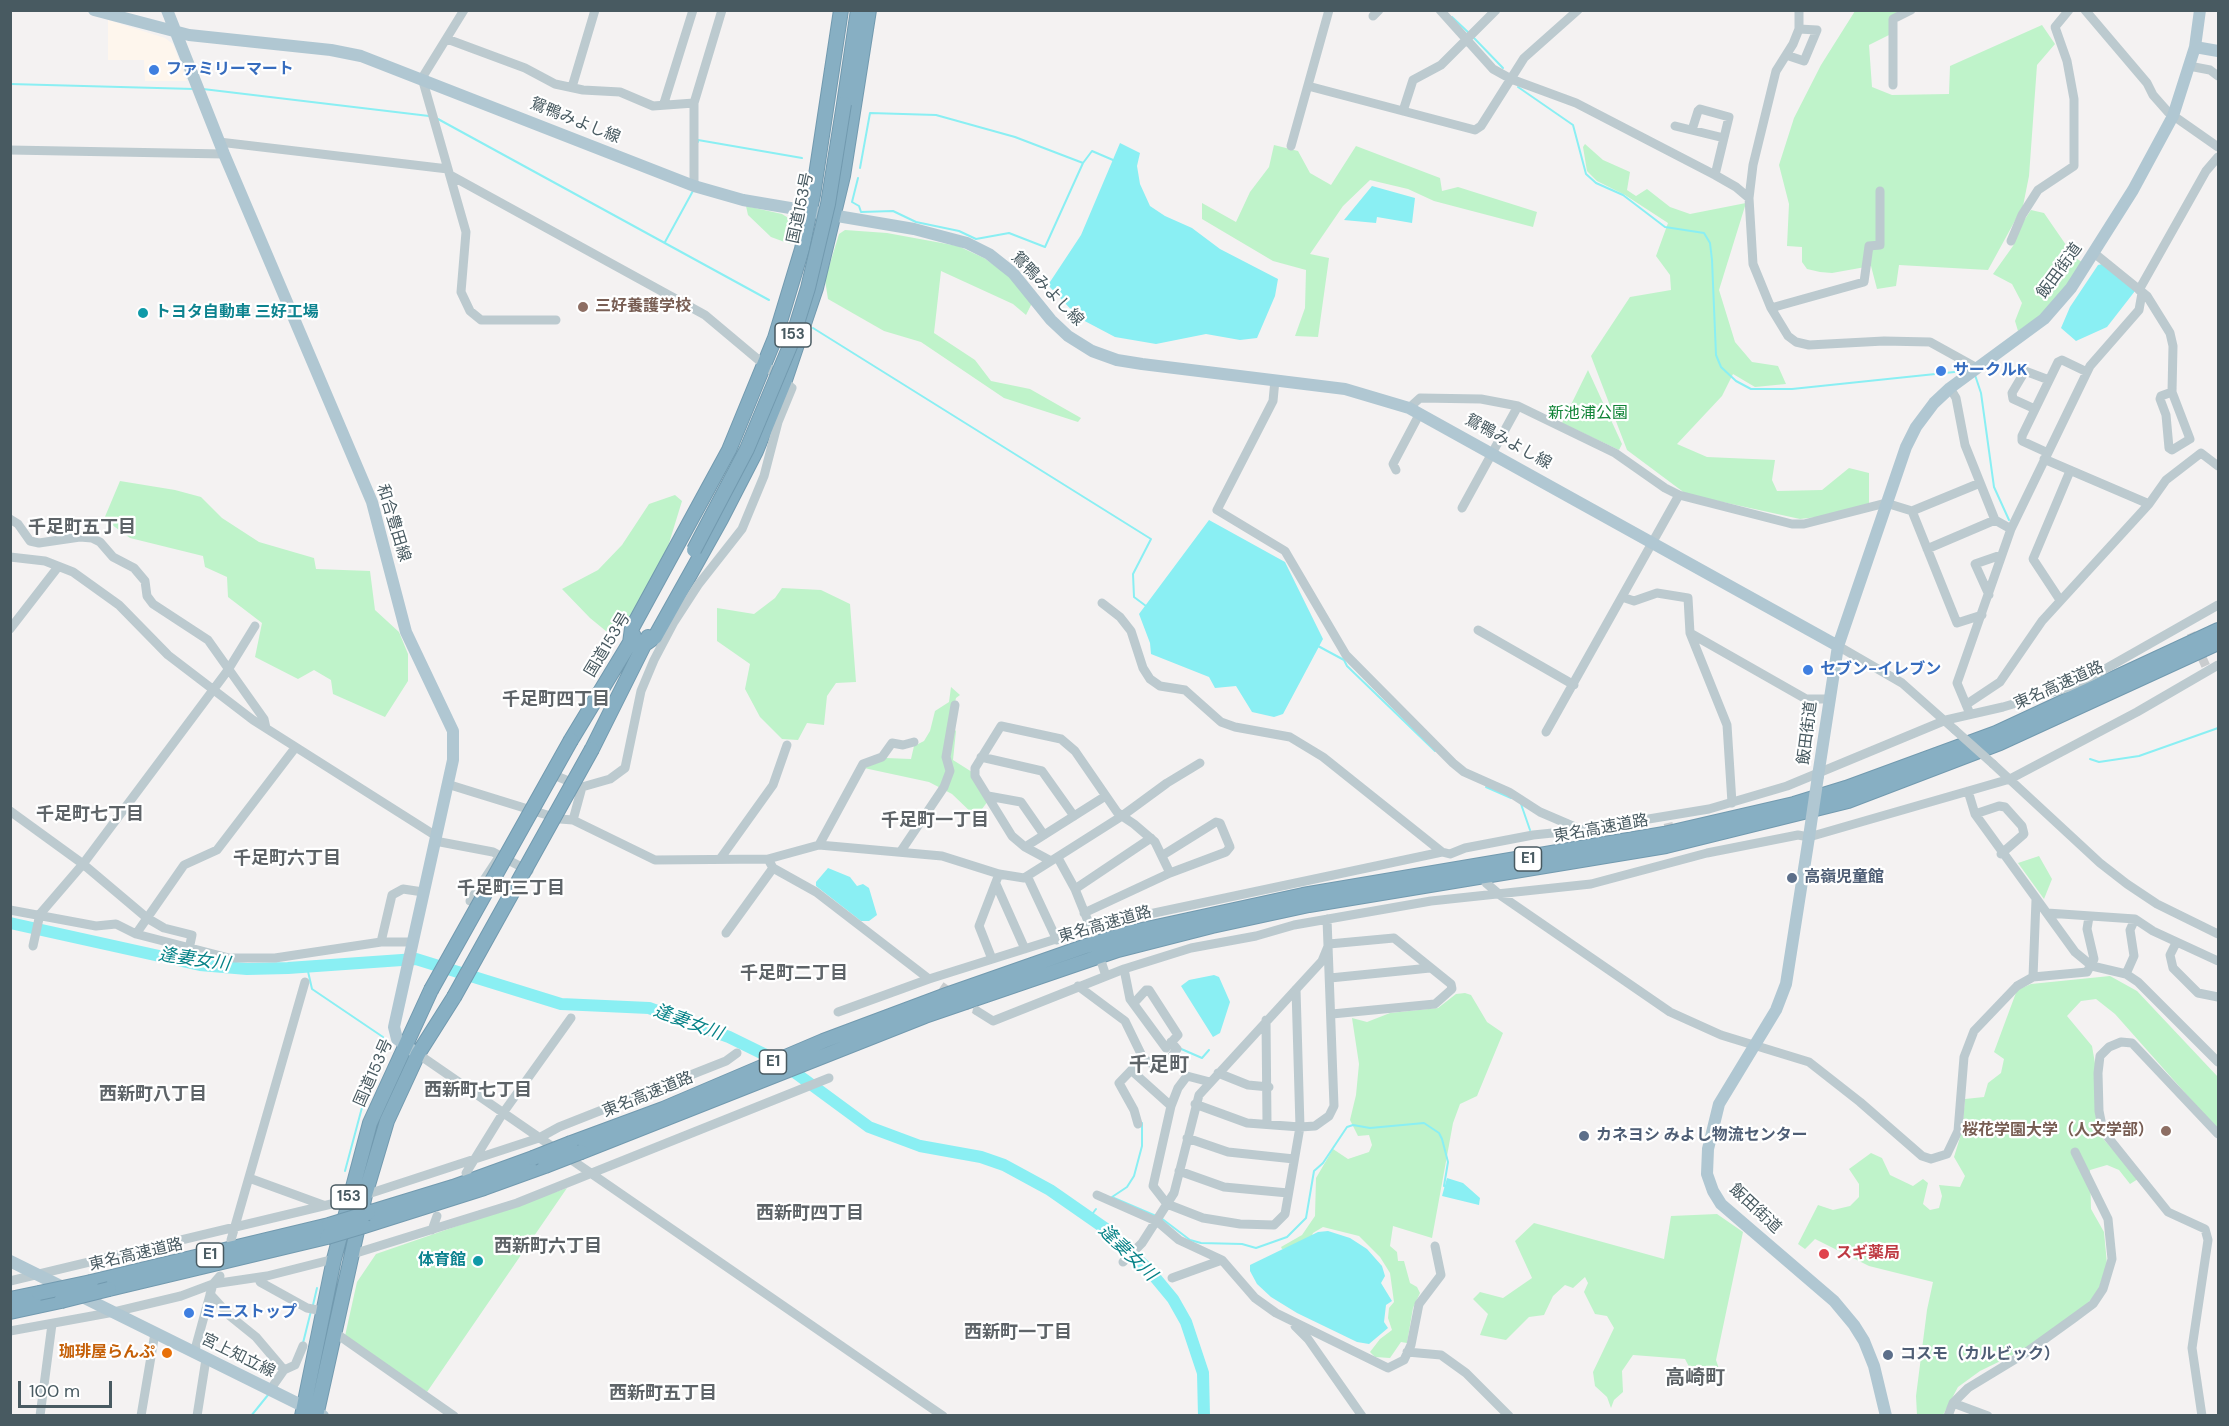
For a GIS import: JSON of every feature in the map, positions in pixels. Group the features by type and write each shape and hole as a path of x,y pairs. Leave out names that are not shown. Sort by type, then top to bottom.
{"highway":[{"path":"630,643 632,628 729,450 765,362 792,287 809,211 841,10"},
{"name":"国道153号","path":"313,1413 365,1195 387,1120 418,1054 454,997 592,749 747,449 790,346 808,288 828,204 841,103 848,10"},
{"name":"国道153号","path":"313,1413 322,1311 348,1200 370,1123 430,990 571,740 694,532 736,450 780,349 814,231 858,10"},
{"path":"645,644 655,637 726,509 756,451 785,380 816,288 834,215 853,123 869,10"},
{"name":"東名高速道路","path":"727,1088 823,1041 1022,967 1133,933 1303,895 1653,837 1804,801 1886,775 1987,736 2218,630"},
{"name":"東名高速道路","path":"10,1312 109,1289 484,1188 539,1162 727,1088 825,1056 983,994 1118,950 1169,936 1309,905 1610,858 1728,833 1848,801 2000,743 2218,643"},
{"name":"東名高速道路","path":"10,1299 328,1231"}],"main road":[{"name":"鴛鴨みよし線","path":"94,10 176,33 342,51 382,62 694,186 743,200 940,235 967,243 989,254 1013,273 1068,336 1092,351 1117,360 1142,364 1353,390 1415,411 1838,646"},
{"name":"和合豊田線","path":"167,10 222,148 372,502 406,632 453,731 453,760 405,973 394,1033 404,1044"},
{"name":"飯田街道","path":"1886,1416 1874,1366 1864,1341 1847,1317 1834,1301 1721,1203 1711,1186 1707,1161 1719,1104 1776,1010 1786,984 1819,774 1828,699 1838,646 1886,503 1916,427 1934,403 1950,388 2044,319 2071,288 2094,253 2173,116 2195,47 2200,10"},
{"path":"2195,47 2218,51"},
{"path":"404,1044 418,1054"},
{"name":"宮上知立線","path":"10,1261 313,1413"}],"street":[{"path":"464,10 422,78 466,231 461,292 470,311 481,320 556,320"},
{"path":"572,87 595,10"},
{"path":"664,103 693,10"},
{"path":"694,186 694,103 722,10"},
{"path":"1291,146 1329,10"},
{"path":"1440,10 1487,64 1511,79 1576,103 1737,187 1749,198"},
{"path":"1402,111 1413,80 1441,65 1496,10"},
{"path":"1308,86 1475,130 1481,126 1527,54 1578,10"},
{"path":"1798,10 1799,29 1776,71 1753,165 1749,198 1753,264 1771,308 1788,336 1796,342 1809,345 1884,341 1930,342 1977,368"},
{"path":"1893,85 1893,19 1911,10"},
{"path":"2011,241 2022,215 2038,190 2074,166 2074,99 2067,61 2055,27 2069,10"},
{"path":"2085,10 2173,116 2218,147"},
{"path":"1786,55 1804,61 1817,30 1799,29"},
{"path":"447,39 525,68 555,84 620,92 653,106 664,103 694,103"},
{"path":"2189,66 2210,70 2218,76"},
{"path":"1692,130 1698,111 1701,109 1729,117 1715,175"},
{"path":"1676,126 1724,138"},
{"path":"10,150 222,148 449,172 705,315 765,362 792,388 778,422 764,476 742,530 698,585 674,622 654,660 641,691 625,768 610,779 582,786 547,772"},
{"path":"1969,709 1958,691 1957,683 2011,529 2087,372 2101,351 2139,310 2140,291 2206,171 2218,157"},
{"path":"1771,308 1864,282 1869,246 1880,245 1880,191"},
{"path":"2094,253 2140,291 2159,312 2171,338 2174,353 2172,392 2190,439 2172,450 2169,448 2166,415 2160,399 2161,396 2172,392"},
{"path":"2087,372 2062,360 2058,362 2022,441 2070,471 2149,504"},
{"path":"2035,409 2013,399 2012,393 2025,371 2049,380"},
{"path":"1275,380 1273,401 1217,510 1285,551 1346,655 1453,763 1464,772 1509,792 1540,812 1582,830"},
{"path":"1950,388 1956,398 1965,446 1995,520 2011,529"},
{"path":"1396,470 1394,464 1420,398 1481,399 1518,406 1615,453 1679,495 1799,524 1886,503 1912,511 1980,483"},
{"path":"1462,508 1518,406"},
{"path":"838,1012 1025,949 1092,933 1107,923 1179,905 1450,856 1465,848 1533,835 1668,820 1732,803 1819,774 1969,709 2000,682 2022,646 2060,600 2149,504 2166,480 2201,453 2218,466"},
{"path":"2060,600 2033,559 2070,471"},
{"path":"1546,732 1679,495"},
{"path":"1912,511 1957,623 1982,615"},
{"path":"10,519 18,524 30,541 39,543 80,537 100,542 113,557 141,575 153,604 208,639 264,719 266,728"},
{"path":"1927,549 1995,520"},
{"path":"1989,595 1975,564 2001,555"},
{"path":"10,557 45,561 73,572 119,605 168,655 212,689 295,748 435,838 499,856 531,872"},
{"path":"10,629 58,567"},
{"path":"1622,597 1634,601 1657,593 1688,598 1690,633 1727,725 1732,803"},
{"path":"1102,603 1120,617 1131,631 1143,668 1150,679 1160,686 1185,690 1221,722 1235,727 1290,737 1323,757 1450,856"},
{"path":"1969,709 2003,707 2078,685 2218,605"},
{"path":"2188,622 2191,633"},
{"path":"34,943 40,916 228,670 255,626"},
{"path":"1478,630 1574,685"},
{"path":"1690,633 1806,699 1828,699"},
{"path":"1838,646 1902,683 2010,778 2100,863 2127,884 2157,904 2218,934"},
{"path":"977,1011 993,1021 1124,969 1191,948 1326,919 1431,901 1591,884 1719,850 1798,835 1809,837 2010,778 2138,712 2218,665"},
{"path":"470,901 499,856 598,686"},
{"path":"901,851 944,787 950,771 946,757 955,705"},
{"path":"1092,933 1075,889 1055,860 1025,847 1012,836 974,772 1001,726 1057,737 1075,751 1104,797 1122,816 1151,838 1163,855 1170,873"},
{"path":"819,845 863,764 882,757 892,743 903,745 914,742"},
{"path":"720,859 773,786 787,745"},
{"path":"136,934 184,865 217,850 295,748"},
{"path":"981,758 1042,771 1074,816"},
{"path":"447,784 573,820 655,860 720,859 770,863 819,845 942,856 998,879 1028,878 1200,763"},
{"path":"573,820 582,786"},
{"path":"1968,791 1975,814 2001,854 2075,952 2092,966 2126,974 2138,982 2218,1062"},
{"path":"988,796 1021,802 1044,835"},
{"path":"1025,847 1104,797"},
{"path":"1975,814 1999,806 2005,807 2022,826 2024,834 2001,854"},
{"path":"10,811 82,864 147,918 164,928 192,935 189,949"},
{"path":"1084,913 1170,873 1226,852 1230,844 1220,823 1216,822 1163,855"},
{"path":"1075,889 1151,838"},
{"path":"1675,851 1677,862"},
{"path":"726,933 770,863"},
{"path":"770,863 816,892 935,981"},
{"path":"1028,878 1056,940"},
{"path":"998,879 1025,949"},
{"path":"993,960 979,926 998,879"},
{"path":"1486,883 1670,1012 1755,1046 1809,1062 1860,1102 1922,1156 1937,1158 1947,1154 1959,1131 1964,1057 1969,1039 2017,986 2033,977 2087,972 2094,959 2087,929 2089,917"},
{"path":"381,942 392,895 403,889 423,892"},
{"path":"2033,977 2036,900"},
{"path":"10,910 96,926 116,924 136,934 215,956 260,959 381,942 412,944"},
{"path":"2047,914 2135,919 2176,943 2218,961"},
{"path":"1195,1104 1247,1123 1300,1127 1321,1124 1329,1116 1334,1106 1332,1014 1326,919"},
{"path":"2126,974 2134,956 2130,930 2135,919"},
{"path":"1329,944 1394,938 1450,984 1452,989 1435,1004 1332,1014"},
{"path":"2176,943 2170,955 2173,968 2198,993 2218,997"},
{"path":"1123,1262 1142,1243 1174,1194 1199,1095 1322,961 1329,944"},
{"path":"1102,964 1106,976"},
{"path":"1330,978 1430,968"},
{"path":"1124,969 1130,999 1166,1048 1178,1035 1149,990 1146,990 1134,1003"},
{"path":"231,1240 304,982"},
{"path":"1078,986 1125,1021 1143,1058 1163,1068 1177,1048 1172,1042"},
{"path":"1210,1082 1191,1075 1185,1077 1171,1106 1153,1186 1167,1204 1208,1219 1268,1226 1277,1223 1283,1217 1300,1127 1296,989"},
{"path":"466,1173 473,1158 503,1113 571,1018"},
{"path":"1266,1020 1269,1087 1267,1123"},
{"path":"2202,1416 2192,1348 2208,1240 2205,1228 2168,1212 2103,1131 2098,1111 2100,1056 2115,1045 2132,1043 2218,1134"},
{"path":"365,1195 540,1138 559,1126 726,1061 737,1053"},
{"path":"418,1054 943,1416"},
{"path":"1138,1124 1134,1110 1120,1088 1120,1080 1143,1058"},
{"path":"1132,1071 1171,1106"},
{"path":"1218,1073 1248,1085 1269,1087"},
{"path":"352,1254 517,1203 739,1116 829,1078"},
{"path":"1187,1138 1228,1152 1294,1159"},
{"path":"1948,1416 1953,1403 1968,1388 2024,1354 2074,1318 2093,1304 2103,1289 2112,1259 2108,1219 2075,1152"},
{"path":"1179,1171 1224,1187 1288,1193"},
{"path":"249,1178 324,1205"},
{"path":"1096,1195 1158,1221 1179,1240 1222,1260 1255,1298 1292,1322 1388,1368 1404,1360 1411,1345 1419,1304 1441,1275 1435,1246"},
{"path":"10,1281 348,1200"},
{"path":"432,1230 437,1216"},
{"path":"10,1331 114,1312 181,1296 213,1284 260,1278 334,1259"},
{"path":"1172,1278 1222,1260"},
{"path":"194,1353 213,1284 220,1276"},
{"path":"260,1278 260,1282 307,1308 322,1311"},
{"path":"210,1294 230,1316 256,1337 284,1370"},
{"path":"1292,1322 1308,1339 1362,1416"},
{"path":"40,1416 52,1324"},
{"path":"334,1332 454,1416"},
{"path":"141,1416 155,1333"},
{"path":"270,1390 284,1370 294,1365 303,1346"},
{"path":"1407,1352 1441,1355 1466,1373 1509,1416"},
{"path":"197,1416 206,1359"},
{"path":"1953,1403 1988,1416"}],"shaded area":[{"path":"108,20 165,38 173,44 187,81 145,81 144,60 108,60"}],"green space":[{"path":"1855,11 1897,11 1893,33 1869,45 1872,87 1892,95 1949,94 1950,66 2042,25 2055,44 2037,65 2029,176 2023,206 1988,270 1899,265 1896,286 1877,289 1871,266 1832,273 1807,269 1802,262 1802,247 1787,246 1789,204 1779,165 1794,118 1821,65"},
{"path":"1585,144 1603,160 1630,172 1627,190 1636,196 1647,189 1670,207 1690,214 1746,203 1719,290 1735,342 1752,362 1778,366 1786,384 1755,387 1733,374 1722,396 1677,444 1707,457 1775,460 1772,480 1777,491 1822,490 1849,468 1869,473 1869,503 1851,513 1800,519 1686,494 1627,450 1591,356 1630,297 1671,290 1670,275 1656,256 1668,223 1625,195 1597,181 1587,171 1583,147"},
{"path":"1274,145 1298,151 1310,173 1331,185 1356,146 1440,178 1442,191 1458,187 1537,212 1533,227 1434,201 1408,189 1370,180 1343,206 1310,254 1329,258 1318,337 1295,336 1305,308 1306,270 1273,261 1202,219 1202,203 1236,222 1250,192 1269,167"},
{"path":"746,206 782,214 790,219 795,228 790,244 771,237 748,215"},
{"path":"2031,210 2044,213 2075,258 2088,265 2064,300 2018,331 2015,321 2022,303 2012,284 1993,274 2013,246 2021,225"},
{"path":"845,230 887,233 958,246 984,258 1008,275 1032,303 1026,315 1013,304 941,271 934,333 975,360 991,381 1030,389 1081,418 1078,422 1004,398 921,342 884,331 828,299 825,280 839,234"},
{"name":"新池浦公園","path":"1588,370 1622,444 1619,450 1562,423"},
{"path":"120,481 175,490 201,497 222,518 259,542 314,558 316,569 370,571 375,610 399,632 408,654 408,681 385,717 333,694 331,680 314,670 298,679 255,657 262,623 228,597 227,577 205,567 203,556 130,538 104,519"},
{"path":"675,495 682,501 666,553 629,622 612,636 590,618 562,589 598,570 622,545 649,504"},
{"path":"782,588 821,590 850,604 856,682 836,683 827,696 824,725 807,723 798,740 782,739 760,717 745,689 750,664 717,641 717,608 754,614 775,598"},
{"path":"951,687 960,695 956,698 950,725 956,731 953,760 972,772 988,801 976,817 952,794 929,782 864,768 886,758 911,759 914,746 924,741 930,731 935,711 949,702"},
{"path":"2039,856 2052,879 2044,899 2018,863"},
{"path":"2110,976 2137,991 2218,1077 2218,1130 2115,1014 2096,999 2081,1001 2067,1016 2092,1046 2096,1069 2095,1112 2100,1135 2138,1179 2130,1184 2119,1170 2107,1165 2090,1170 2091,1209 2104,1232 2107,1264 2097,1294 2076,1314 2023,1350 1980,1371 1958,1387 1943,1415 1917,1415 1916,1396 1927,1310 1933,1282 1869,1266 1815,1239 1805,1249 1798,1244 1818,1205 1833,1210 1850,1206 1859,1197 1859,1184 1849,1169 1871,1153 1882,1158 1890,1175 1913,1186 1923,1179 1928,1183 1923,1204 1930,1210 1939,1208 1942,1196 1939,1185 1960,1187 1965,1176 1954,1157 1962,1131 1965,1099 1984,1097 1988,1083 2001,1073 2004,1059 1994,1052 2017,990 2031,984"},
{"path":"1456,994 1471,995 1487,1022 1503,1033 1477,1096 1460,1104 1453,1123 1432,1238 1393,1226 1390,1246 1397,1252 1398,1261 1404,1261 1410,1283 1417,1287 1420,1293 1413,1308 1407,1343 1401,1342 1390,1358 1375,1357 1370,1352 1380,1339 1392,1330 1388,1318 1389,1308 1394,1302 1390,1273 1380,1257 1359,1236 1323,1227 1313,1233 1307,1247 1282,1249 1281,1247 1302,1235 1315,1216 1316,1178 1333,1149 1348,1159 1369,1152 1372,1145 1369,1135 1358,1136 1350,1120 1356,1095 1359,1064 1352,1018 1367,1022 1390,1013 1438,1008"},
{"path":"567,1188 427,1392 345,1336 357,1282 376,1254"},
{"path":"1717,1214 1743,1232 1716,1360 1721,1375 1698,1384 1685,1359 1633,1355 1622,1371 1623,1392 1614,1400 1611,1408 1607,1397 1595,1386 1593,1372 1614,1328 1607,1316 1595,1314 1584,1292 1588,1283 1585,1277 1573,1288 1565,1285 1553,1296 1544,1315 1529,1317 1506,1340 1480,1335 1488,1314 1473,1299 1480,1292 1503,1298 1532,1278 1515,1241 1534,1223 1664,1259 1671,1216"}],"water":[{"path":"1120,143 1140,153 1137,166 1140,184 1150,206 1165,216 1192,228 1220,249 1278,279 1275,296 1257,338 1240,340 1206,334 1156,344 1115,337 1079,318 1048,285 1081,235"},
{"path":"1372,186 1415,198 1412,223 1377,217 1376,223 1344,220"},
{"path":"2102,264 2135,291 2107,327 2076,341 2061,328 2070,307 2098,265"},
{"path":"1209,520 1285,562 1323,639 1283,714 1274,717 1252,712 1236,686 1215,688 1209,677 1151,654 1150,643 1139,614"},
{"path":"828,868 850,877 857,886 863,884 869,888 877,915 869,921 861,921 816,886 816,882"},
{"path":"1214,975 1219,977 1230,1002 1220,1033 1213,1037 1181,986 1189,980"},
{"path":"1447,1178 1463,1183 1480,1198 1479,1205 1442,1196"},
{"path":"1328,1231 1350,1238 1367,1249 1382,1266 1385,1276 1381,1283 1392,1301 1386,1305 1384,1322 1388,1328 1369,1344 1357,1342 1297,1313 1271,1297 1257,1284 1250,1271 1250,1265 1318,1232"}],"waterway":[{"path":"1452,17 1470,34"},
{"path":"1474,38 1503,68"},
{"path":"10,84 194,89"},
{"path":"1518,87 1573,125 1586,174 1596,183 1623,195 1665,227 1704,233 1710,243 1712,260 1716,355 1721,367 1736,381 1751,389 1792,389 1964,371"},
{"path":"203,89 429,116"},
{"path":"860,168 870,113 936,115 1015,137 1083,163 1092,151 1113,160"},
{"path":"438,119 769,300"},
{"path":"698,142 698,140 802,158"},
{"path":"858,178 852,202 859,206 861,212 893,211 916,222 959,231 976,239 1009,233 1045,247 1083,163"},
{"path":"665,242 694,189"},
{"path":"813,328 1151,539 1133,574 1134,597 1146,606"},
{"path":"1975,375 1981,393 1994,487 2009,520"},
{"path":"1318,646 1344,660 1347,666 1435,751"},
{"path":"2090,759 2099,762 2139,756 2218,728"},
{"path":"1486,787 1511,798"},
{"path":"1521,804 1530,830"},
{"name":"逢妻女川","path":"10,923 200,965 247,969 288,968 416,959 561,1004 649,1008 729,1037 782,1063 869,1127 920,1146 981,1157 1004,1165 1050,1190 1106,1229 1149,1270 1173,1299 1186,1322 1203,1373 1204,1416"},
{"path":"307,967 312,989 383,1037 375,1076 364,1100 345,1171"},
{"path":"1179,1048 1202,1058 1209,1050"},
{"path":"1112,1197 1127,1187 1134,1176 1142,1146 1142,1123"},
{"path":"1161,1218 1190,1240 1201,1243 1242,1244 1256,1248 1287,1237 1306,1218 1314,1171 1323,1163 1347,1127 1353,1125 1370,1128 1424,1123 1439,1133 1442,1139 1448,1162 1444,1186 1447,1187"},
{"path":"1114,1198 1156,1216"},
{"path":"1090,1217 1096,1209"},
{"path":"313,1305 317,1288"},
{"path":"303,1343 311,1311"},
{"path":"251,1416 268,1395"}],"tunnel":[{"path":"2191,633 2208,671"},
{"path":"1668,823 1675,851"},
{"path":"941,986 977,1011"}],"place":[{"name":"ファミリーマート","path":"154,70"},
{"name":"三好養護学校","path":"583,307"},
{"name":"トヨタ自動車 三好工場","path":"143,313"},
{"name":"サークルK","path":"1941,371"},
{"name":"セブン-イレブン","path":"1808,670"},
{"name":"高嶺児童館","path":"1792,878"},
{"name":"桜花学園大学（人文学部）","path":"2166,1131"},
{"name":"カネヨシ みよし物流センター","path":"1584,1136"},
{"name":"スギ薬局","path":"1824,1254"},
{"name":"体育館","path":"478,1261"},
{"name":"ミニストップ","path":"189,1313"},
{"name":"珈琲屋らんぷ","path":"167,1353"},
{"name":"コスモ（カルビック）","path":"1888,1355"}],"district":[{"name":"千足町五丁目","path":"82,528"},
{"name":"千足町四丁目","path":"556,700"},
{"name":"千足町七丁目","path":"90,815"},
{"name":"千足町一丁目","path":"935,821"},
{"name":"千足町六丁目","path":"287,859"},
{"name":"千足町三丁目","path":"511,889"},
{"name":"千足町二丁目","path":"794,974"},
{"name":"千足町","path":"1159,1066"},
{"name":"西新町七丁目","path":"478,1091"},
{"name":"西新町八丁目","path":"153,1095"},
{"name":"西新町四丁目","path":"810,1214"},
{"name":"西新町六丁目","path":"548,1247"},
{"name":"西新町一丁目","path":"1018,1333"},
{"name":"高崎町","path":"1695,1379"},
{"name":"西新町五丁目","path":"663,1394"}]}
